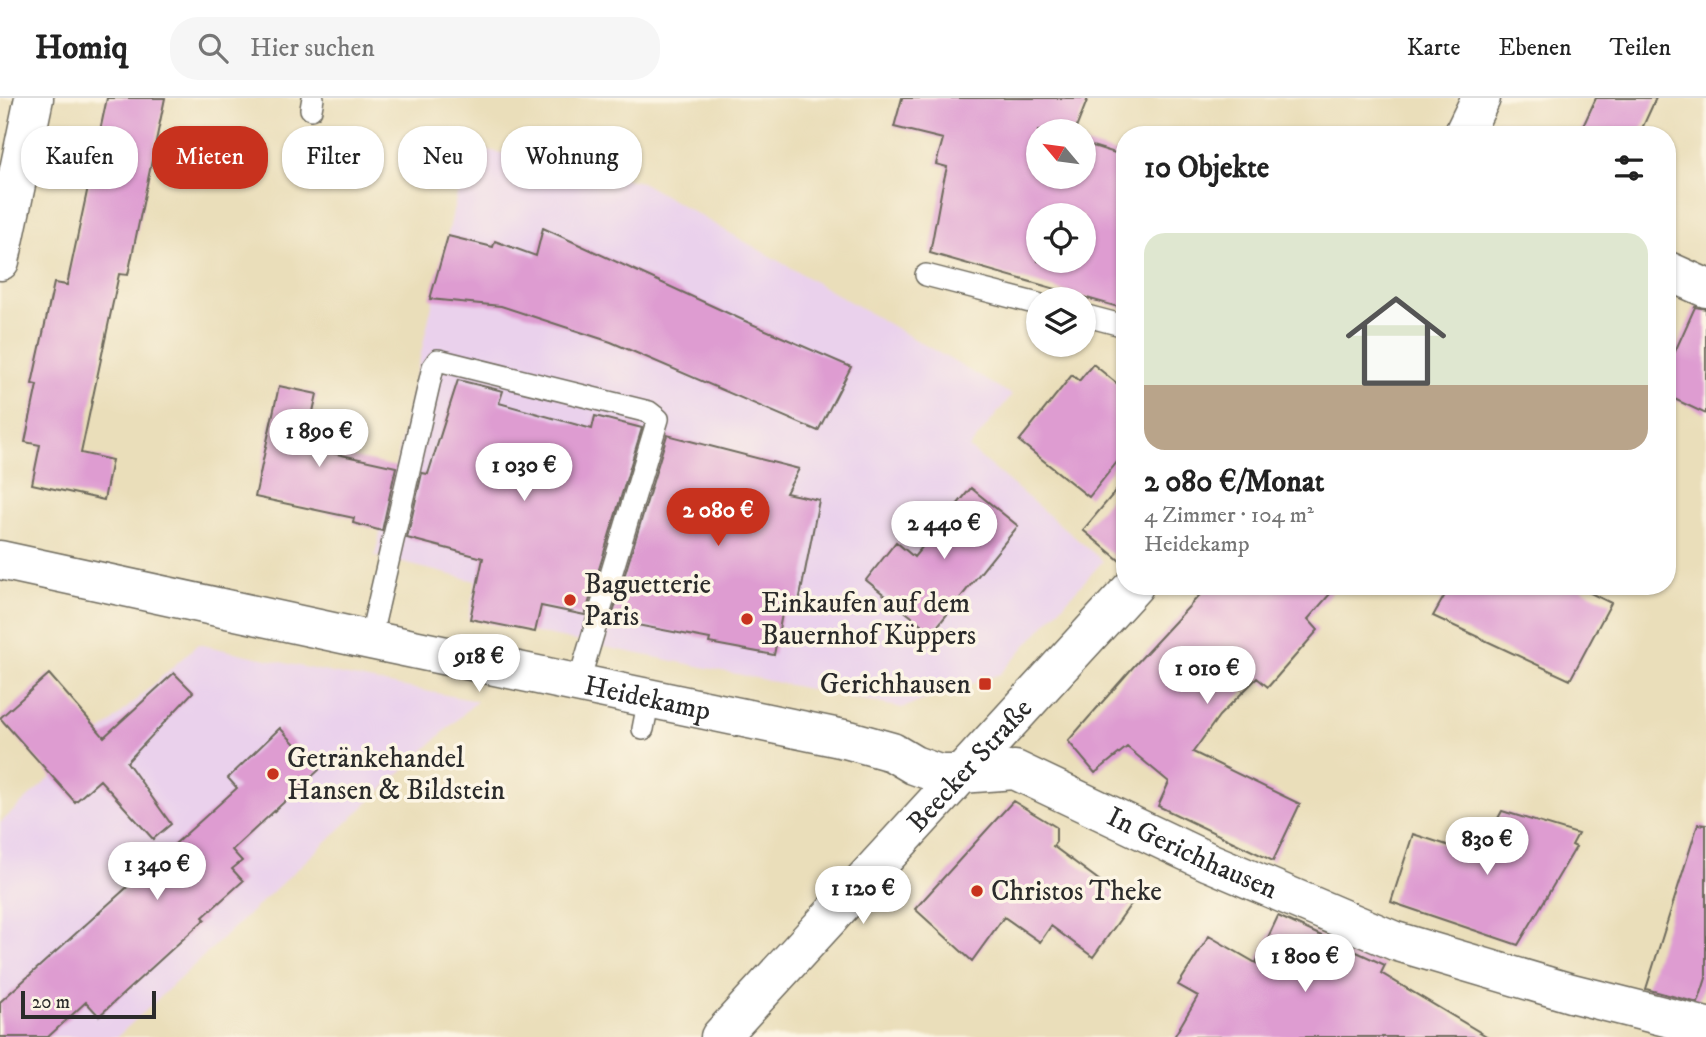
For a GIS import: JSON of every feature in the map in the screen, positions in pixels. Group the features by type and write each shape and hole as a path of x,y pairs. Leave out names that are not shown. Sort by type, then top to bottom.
{"street":[{"path":"0,261 34,98"},
{"path":"1467,126 1481,98"},
{"path":"1676,275 1706,288"},
{"name":"Heidekamp","path":"0,560 578,684 646,714 849,740 892,752 914,765 939,774 961,774"},
{"name":"Beecker Straße","path":"720,1037 1126,595"},
{"name":"In Gerichhausen","path":"961,774 1015,770 1209,862 1395,941 1571,993 1706,1027"}],"lane":[{"path":"926,275 1026,301"},
{"path":"1096,318 1116,324"},
{"path":"370,640 433,367 438,360 649,412 658,419 578,684"}],"shaded area":[{"path":"487,150 501,153 501,189 642,189 642,183 1012,395 969,448 1103,561 1000,674 902,708 468,619 476,581 375,556 458,189 487,189"},
{"path":"198,644 477,701 117,1037 0,1037 0,823"}],"building":[{"path":"107,98 165,98 159,126 152,126 152,160 128,275 119,274 81,453 112,460 104,500 32,484 40,445 25,442 37,385 32,384 54,283 67,285 88,189 138,189 138,126 101,126"},
{"path":"902,98 1088,98 1080,119 1026,119 1026,189 1096,189 1096,147 1116,153 1116,306 1096,301 1096,287 1048,287 930,253 947,167 936,164 943,139 894,127"},
{"path":"1596,98 1656,98 1643,126 1583,126"},
{"path":"543,228 851,367 818,431 611,342 501,306 430,299 448,236 493,247 495,241 536,256"},
{"path":"1695,307 1706,309 1706,414 1676,400 1676,349"},
{"path":"1093,364 1116,383 1116,463 1089,497 1019,441 1072,375 1079,381"},
{"path":"458,380 503,391 499,403 592,429 595,416 642,428 585,615 541,606 535,632 470,619 483,558 407,538 422,473 428,474"},
{"path":"279,386 317,394 305,447 396,467 382,531 353,523 354,518 255,497"},
{"path":"667,435 799,469 786,493 819,500 799,602 785,599 774,655 709,643 710,639 611,620"},
{"path":"971,488 1018,526 932,633 866,580 896,542 914,557"},
{"path":"1116,491 1116,558 1083,530"},
{"path":"1200,595 1329,595 1308,619 1318,630 1268,687 1257,678 1219,716 1193,752 1300,804 1273,861 1158,806 1169,782 1127,747 1095,773 1068,741"},
{"path":"1445,595 1595,595 1611,603 1570,680 1433,616"},
{"path":"174,673 193,692 127,762 171,824 153,839 100,780 75,802 0,718 49,674 104,737"},
{"path":"280,728 319,770 232,850 242,861 232,869 243,881 99,1016 86,1002 48,1037 0,1037 0,1002 237,788 228,778"},
{"path":"1013,801 1056,827 1056,842 1053,846 1131,904 1093,957 1051,926 1040,942 1004,917 972,961 915,909"},
{"path":"1502,811 1578,834 1572,845 1576,847 1518,945 1391,902 1413,834 1478,855"},
{"path":"1698,824 1706,825 1706,978 1698,1003 1646,989"},
{"path":"1278,916 1385,965 1381,973 1488,1037 1174,1037 1198,996 1178,985 1209,936 1256,963"}],"place":[{"name":"Baguetterie Paris","path":"570,600"},
{"name":"Einkaufen auf dem Bauernhof Küppers","path":"747,619"},
{"name":"Gerichhausen","path":"985,684"},
{"name":"Getränkehandel Hansen & Bildstein","path":"273,774"},
{"name":"Christos Theke","path":"977,891"}]}
